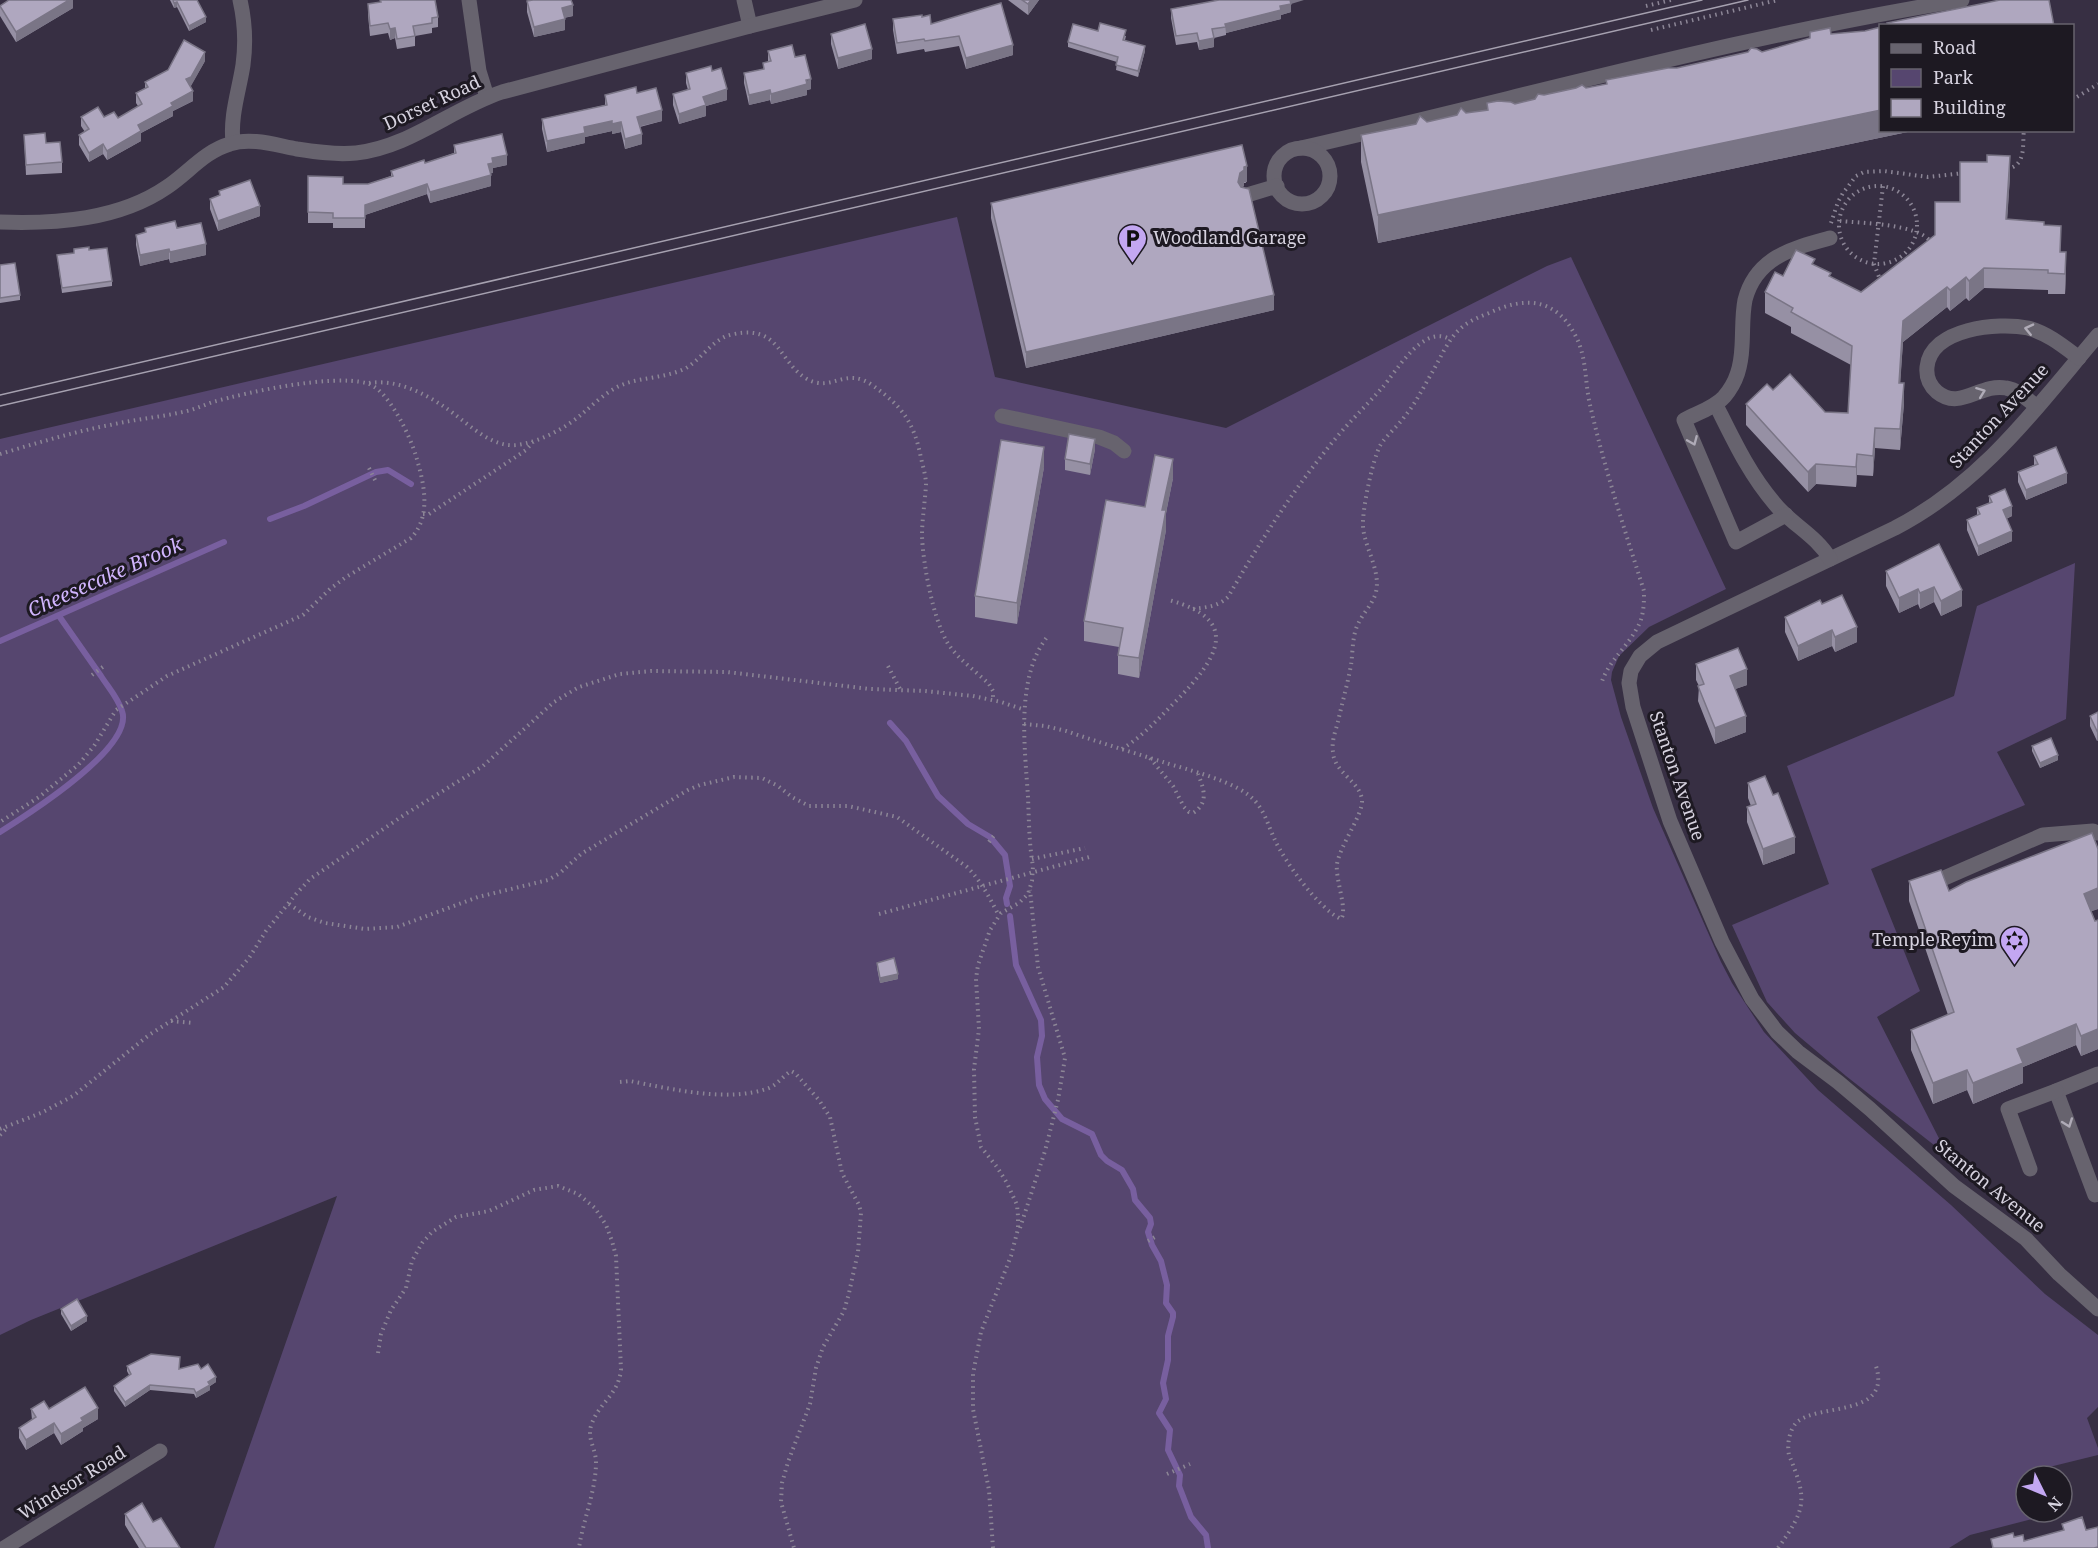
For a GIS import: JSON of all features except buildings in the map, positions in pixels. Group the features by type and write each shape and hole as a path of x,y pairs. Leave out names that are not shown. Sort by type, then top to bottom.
{"street":[{"path":"233,142 232,124 245,52 240,0"},
{"path":"469,0 479,71 487,98"},
{"path":"744,0 750,26"},
{"name":"Dorset Road","path":"0,222 51,222 118,210 154,195 175,182 210,153 233,142 257,141 332,153 370,151 416,135 458,111 487,98 750,26 855,0"},
{"path":"1301,148 1315,151 1326,161 1330,175 1326,190 1316,200 1302,203 1288,199 1277,186 1275,172 1280,159 1287,153 1301,148 1669,60 1848,20 1962,0"},
{"path":"1840,37 1848,20"},
{"path":"1784,35 1795,47"},
{"path":"1247,195 1277,186"},
{"path":"1786,515 1736,542 1684,420 1716,405 1737,376 1741,361 1746,298 1764,267 1792,248 1830,238"},
{"path":"2037,407 2018,393 2004,387 1987,389 1957,400 1941,395 1930,384 1928,376 1927,368 1932,353 1947,341 1966,331 1980,327 2008,325 2039,332 2058,342 2079,358"},
{"name":"Stanton Avenue","path":"2098,335 1996,455 1959,488 1912,519 1666,637 1636,660 1629,677 1631,698 1665,806 1735,968 1752,999 1778,1032 1798,1052 1870,1109 1954,1186 2026,1239 2059,1274 2098,1309"},
{"path":"1716,405 1750,472 1776,506 1817,542 1830,559"},
{"path":"1002,416 1099,437 1114,443 1125,451"},
{"path":"1924,887 2043,835 2093,831 2098,833"},
{"path":"2030,1169 2008,1109 2098,1074"},
{"path":"2056,1090 2095,1195 2098,1194"},
{"name":"Windsor Road","path":"4,1548 160,1451"}],"path":[{"path":"1646,6 1671,0"},
{"path":"1651,30 1778,0"},
{"path":"2074,99 2098,84"},
{"path":"1999,170 2014,167 2019,162 2024,150 2024,132"},
{"path":"1830,238 1832,215 1838,202 1859,174 1864,171 1884,171 1928,177 1975,172"},
{"path":"1883,186 1874,264 1884,287"},
{"path":"1883,186 1896,190 1907,199 1915,211 1917,232 1904,256 1891,263 1874,264 1857,259 1848,250 1841,238 1839,221 1843,208 1856,193 1868,187 1883,186"},
{"path":"1839,221 1879,224 1917,232 1923,234 1930,242"},
{"path":"1023,724 1066,731 1198,773 1239,789 1254,800 1265,815 1285,859 1323,906 1341,919 1345,911 1338,882 1337,864 1346,838 1362,806 1362,799 1335,763 1332,747 1356,631 1376,590 1375,571 1363,528 1365,502 1374,463 1380,445 1408,413 1451,340 1461,328 1470,321 1510,305 1527,303 1542,304 1555,310 1568,324 1578,342 1585,361 1590,406 1597,433 1644,591 1644,603 1637,629 1610,664 1601,684"},
{"path":"0,454 57,437 188,411 215,402 268,390 343,380 368,383 381,381 406,387 445,407 496,442 507,446 533,441 573,421 595,402 624,384 685,368 722,338 734,333 754,334 767,338 778,346 797,370 814,382 824,383 847,377 860,378 897,404 913,428 925,476 922,542 933,602 948,644 989,684 993,691 993,700"},
{"path":"1193,609 1213,607 1228,597 1262,537 1299,485 1328,447 1383,386 1408,353 1434,337 1446,337 1451,340"},
{"path":"0,822 39,797 78,765 94,746 116,710 167,676 303,615 346,577 411,538 418,530 423,514 424,491 410,437 400,418 380,393 368,383"},
{"path":"423,514 429,514 514,458 526,450 533,441"},
{"path":"369,468 376,482"},
{"path":"1122,749 1144,734 1205,669 1214,651 1216,638 1213,627 1206,616 1169,600"},
{"path":"993,1548 989,1490 973,1409 973,1374 981,1332 1027,1210 1059,1100 1065,1058 1039,973 1030,890 1033,875 1023,724 1028,684 1039,647 1048,636"},
{"path":"92,675 104,666"},
{"path":"888,666 900,690"},
{"path":"0,1129 41,1113 73,1096 149,1035 224,987 249,958 266,931 310,879 326,866 483,766 563,695 591,682 620,674 683,671 771,676 993,700 1025,710"},
{"path":"1150,758 1173,786 1184,807 1193,813 1201,807 1204,797 1198,773"},
{"path":"289,904 308,917 325,923 365,929 397,927 459,903 548,880 560,873 581,854 688,790 700,785 745,776 769,781 809,806 848,806 897,817 967,867 982,886 999,916"},
{"path":"989,843 995,834"},
{"path":"1032,859 1084,848"},
{"path":"879,914 1093,856"},
{"path":"1017,1234 1018,1216 1013,1196 997,1167 981,1147 975,1117 974,1070 979,1029 977,972 986,938 999,916 1023,899 1030,890"},
{"path":"170,1021 194,1023"},
{"path":"620,1082 630,1081 695,1091 735,1094 767,1089 791,1071 795,1072 819,1100 830,1117 842,1173 859,1205 861,1224 858,1252 844,1311 823,1347 816,1368 810,1404 782,1483 781,1502 794,1548"},
{"path":"0,1135 8,1126"},
{"path":"378,1353 381,1334 391,1310 406,1288 412,1261 422,1243 442,1224 456,1217 498,1208 534,1190 546,1187 567,1188 595,1208 606,1225 616,1256 621,1370 616,1388 598,1411 590,1430 596,1461 594,1481 579,1548"},
{"path":"1148,1241 1157,1236"},
{"path":"1779,1548 1802,1506 1803,1496 1789,1455 1791,1432 1803,1419 1850,1407 1868,1398 1874,1392 1879,1374 1875,1363"},
{"path":"1167,1474 1190,1464"}],"green space":[{"path":"957,217 995,377 1226,428 1547,266 1571,257 1726,589 1649,627 1619,656 1612,672 1611,680 1621,717 1653,808 1721,962 1764,1032 1818,1090 1951,1205 2045,1294 2098,1335 2098,1407 2087,1418 2098,1448 2098,1455 2061,1464 2014,1464 2014,1524 1970,1535 1949,1548 214,1548 337,1196 31,1320 0,1335 0,439"},
{"path":"2075,563 2066,719 1997,752 2025,805 1871,869 1920,991 1877,1017 1948,1156 1795,1033 1767,1002 1732,925 1829,884 1787,766 1954,696 1977,606"}],"waterway":[{"name":"Cheesecake Brook","path":"270,519 304,506 376,472 388,470 411,484"},
{"name":"Cheesecake Brook","path":"0,641 224,542"},
{"path":"0,832 76,779 112,743 122,726 122,711 113,693 59,616"},
{"name":"Cheesecake Brook","path":"890,723 906,741 938,796 968,824 990,837 1005,855 1010,886 1006,898 1007,904"},
{"name":"Cheesecake Brook","path":"1010,916 1016,965 1041,1020 1042,1036 1037,1057 1039,1085 1045,1099 1062,1119 1092,1134 1101,1155 1122,1170 1133,1189 1135,1200 1150,1218 1151,1224 1148,1232 1161,1261 1167,1285 1166,1303 1173,1313 1163,1383 1166,1399 1159,1413 1170,1430 1168,1450 1180,1475 1179,1486 1191,1517 1206,1535 1208,1548"}],"tram line":[{"path":"0,395 1702,0"},
{"path":"0,406 1748,0"}],"place":[{"name":"Woodland Garage","path":"1132,264"},
{"name":"Temple Reyim","path":"2015,966"}]}
